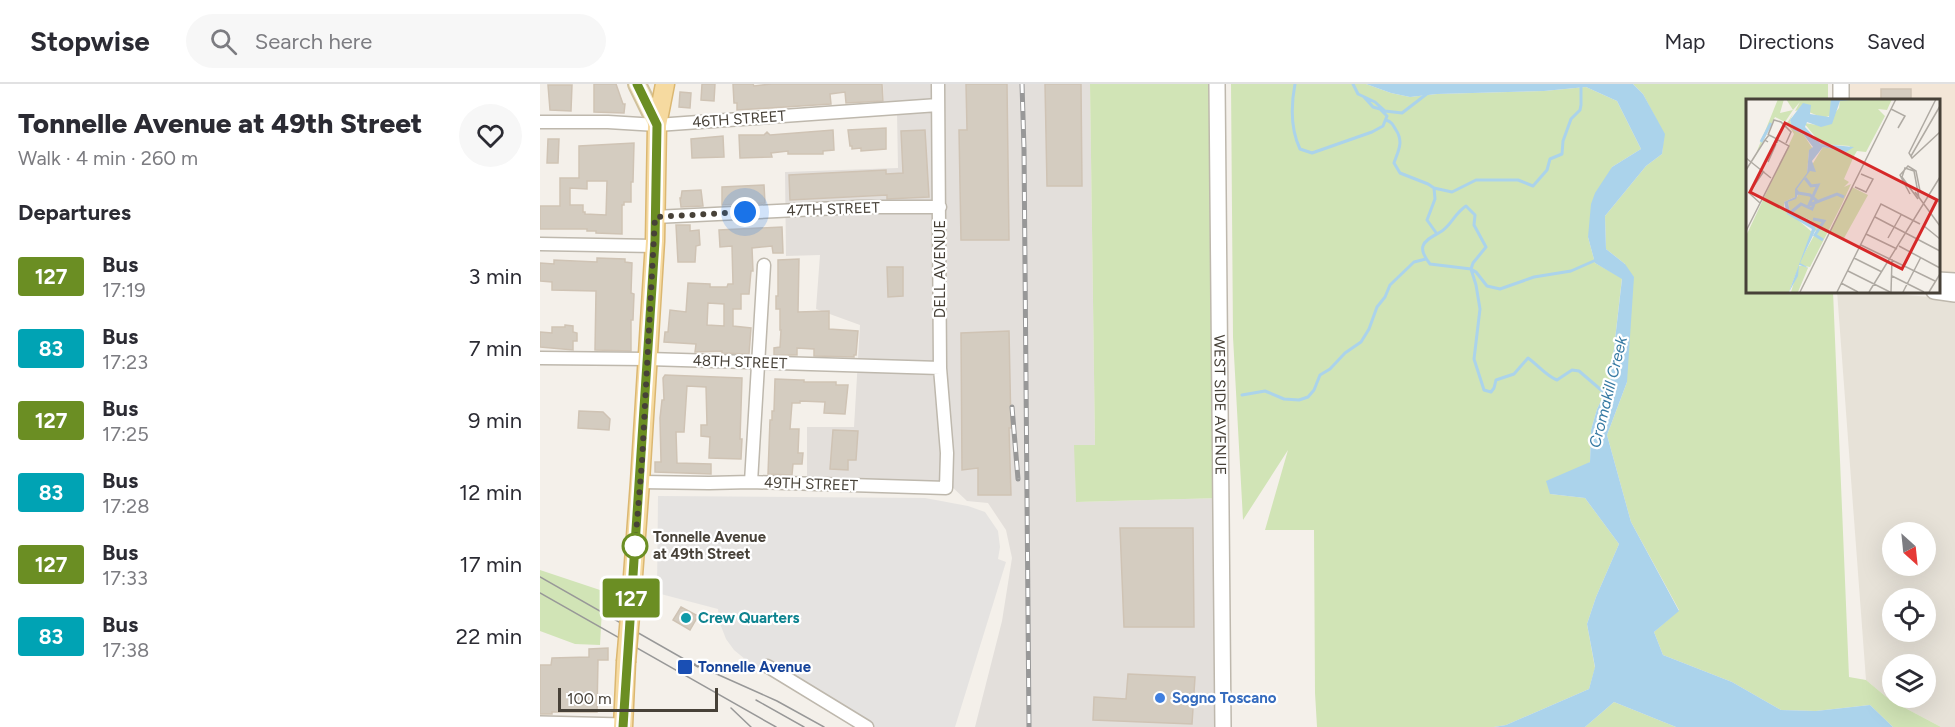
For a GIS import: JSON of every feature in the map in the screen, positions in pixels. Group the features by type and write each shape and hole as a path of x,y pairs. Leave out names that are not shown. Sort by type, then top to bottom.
{"main road":[{"path":"637,84 657,125"},
{"path":"623,727 655,246 657,125 665,84"}],"street":[{"name":"DELL AVENUE","path":"938,84 940,368 947,453"},
{"name":"WEST SIDE AVENUE","path":"1217,84 1223,727"},
{"name":"46TH STREET","path":"540,122 657,125 938,105"},
{"name":"47TH STREET","path":"655,217 858,207 940,207"},
{"path":"540,244 655,246"},
{"path":"751,482 764,265"},
{"path":"1940,280 1955,281"},
{"path":"1940,292 1955,294"},
{"name":"48TH STREET","path":"540,358 940,368"},
{"name":"49TH STREET","path":"640,482 751,482 946,488 947,453"},
{"path":"766,666 867,727"},
{"path":"540,724 636,727"}],"shaded area":[{"path":"883,84 1090,84 1095,446 1075,445 1076,502 1221,498 1223,727 975,727 1002,621 1012,558 1006,530 988,503 967,501 949,484 807,481 807,427 854,427 860,325 816,309 820,255 786,256 785,172 898,168 897,112 884,106"},
{"path":"1832,84 1955,84 1955,296 1912,292 1940,292 1940,99 1832,99"},
{"path":"1837,292 1870,292 1955,299 1955,727 1941,727 1905,708 1936,708 1936,654 1882,654 1882,693 1866,680"},
{"path":"658,496 925,498 968,506 985,512 998,531 1000,547 998,559 1006,562 955,727 853,727 751,664 734,650 726,639 719,621 718,609 657,593"}],"green space":[{"path":"1090,84 1217,84 1221,498 1076,502 1074,445 1095,445"},
{"path":"1231,84 1366,84 1410,97 1586,87 1617,101 1641,149 1612,167 1588,237 1595,263 1622,278 1610,383 1597,409 1591,430 1590,462 1550,494 1585,498 1619,544 1587,624 1595,668 1589,689 1506,725 1494,727 1317,727 1314,530 1265,530 1288,450 1243,520 1233,337"},
{"path":"1633,84 1828,84 1828,99 1746,99 1746,292 1833,292 1849,677 1866,680 1882,693 1882,708 1905,708 1941,727 1893,727 1870,705 1816,711 1781,710 1732,682 1663,655 1654,632 1679,610 1631,522 1607,435 1627,382 1625,264 1606,249 1605,216 1646,166 1662,154 1664,134 1643,94"},
{"path":"540,570 603,591 600,645 575,644 540,631"},
{"path":"1614,702 1676,727 1585,727"}],"water":[{"name":"Cromakill Creek","path":"1366,84 1633,84 1643,94 1665,134 1662,154 1646,166 1605,216 1606,249 1625,264 1634,277 1627,382 1607,435 1631,522 1679,611 1654,632 1663,655 1732,682 1781,710 1816,711 1870,705 1893,727 1676,727 1614,702 1585,727 1494,727 1506,725 1589,689 1595,667 1587,624 1619,544 1585,498 1550,494 1546,481 1590,462 1591,430 1597,409 1610,383 1622,279 1595,263 1588,237 1591,204 1595,193 1612,167 1641,149 1617,101 1586,87 1410,97"}],"building":[{"path":"594,84 616,84 623,104 625,104 624,113 594,112"},
{"path":"702,84 715,84 714,101 701,100"},
{"path":"733,84 753,84 754,86 882,84 883,101 846,103 845,92 830,94 831,104 737,110 737,103 734,103"},
{"path":"966,84 1007,84 1009,240 961,240 959,130 967,130"},
{"path":"1045,84 1081,84 1082,186 1047,186"},
{"path":"548,85 572,85 571,111 550,110"},
{"path":"1881,89 1911,89 1911,99 1881,99"},
{"path":"680,92 691,93 690,108 679,107"},
{"path":"886,128 886,149 861,151 861,148 852,149 850,146 848,130"},
{"path":"833,130 834,150 823,151 823,154 788,154 788,151 771,153 772,157 740,158 739,135"},
{"path":"925,130 929,197 887,199 887,195 790,200 789,175 886,170 886,174 903,173 901,131"},
{"path":"723,136 724,157 692,158 691,139"},
{"path":"548,139 559,139 558,163 547,163"},
{"path":"634,143 631,202 624,202 622,205 622,234 596,233 596,231 587,231 587,229 540,229 540,206 560,206 560,178 579,178 579,146","holes":["587,181 607,181 606,215 585,214 583,205 570,205 570,188 587,189"]},
{"path":"764,185 765,203 722,205 722,187"},
{"path":"701,190 703,206 681,207 682,191"},
{"path":"676,225 690,225 690,231 699,230 700,245 696,246 695,262 678,262"},
{"path":"782,227 783,253 773,253 772,246 752,248 753,271 751,271 749,294 741,294 741,309 733,309 733,326 751,328 749,354 722,353 722,351 695,352 696,344 664,342 665,332 668,332 670,310 686,312 688,283 710,284 710,287 727,287 728,284 733,284 732,246 720,247 719,230","holes":["708,303 724,304 724,326 707,325"]},
{"path":"597,258 625,259 625,262 632,263 631,293 634,294 631,351 595,350 596,291 552,290 552,282 540,281 540,263 554,264 554,260 597,262"},
{"path":"799,259 798,312 829,311 829,329 858,331 854,357 814,356 814,349 797,348 797,355 774,355 774,348 780,347 781,330 780,309 776,309 778,260"},
{"path":"887,267 903,267 903,296 888,297"},
{"path":"565,325 573,326 573,332 577,333 577,341 573,341 573,350 540,347 540,332 552,333 552,327 565,327"},
{"path":"1009,331 1011,495 978,495 978,468 962,470 961,333"},
{"path":"665,375 742,378 741,459 709,458 710,437 701,436 701,425 707,425 706,387 687,386 684,432 676,432 677,463 711,464 711,474 655,472 655,462 661,462 660,418 662,400 664,400 663,378"},
{"path":"775,379 836,382 836,385 848,385 845,414 824,413 825,402 792,403 790,429 799,429 798,453 803,453 802,464 793,464 792,475 768,474 770,420 772,420 772,411 774,411"},
{"path":"579,411 603,412 610,419 609,430 578,428"},
{"path":"833,430 858,431 856,460 848,460 848,470 830,469"},
{"path":"1120,528 1193,528 1194,627 1124,627"},
{"name":"Crew Quarters","path":"681,607 698,616 690,630 673,620"},
{"path":"608,648 608,660 598,660 597,712 540,714 540,665 551,665 552,658 589,657 589,649"},
{"name":"Sogno Toscano","path":"1128,674 1195,677 1192,724 1093,720 1094,697 1126,699"}],"waterway":[{"path":"1295,84 1292,109 1293,126 1300,149 1312,153 1383,126 1387,116 1380,109 1373,107 1364,97"},
{"path":"1353,84 1358,94 1375,102 1385,111 1402,113 1428,93"},
{"path":"1437,234 1427,220 1435,199 1434,188 1452,192 1476,180 1518,180 1533,186 1547,170 1550,159 1562,154 1563,141 1571,119 1580,110 1581,84"},
{"path":"1386,120 1393,125 1400,139 1394,163 1400,173 1434,188"},
{"name":"Cromakill Creek","path":"1596,260 1571,271 1534,277 1500,289 1487,286 1471,269 1430,264 1424,255 1423,248 1426,241 1445,228 1466,206 1475,215 1474,225 1486,247 1471,269 1480,309 1474,359 1484,390 1491,392 1496,380 1514,374 1528,358 1557,380 1572,370 1579,371 1607,395"},
{"path":"1242,395 1265,391 1284,399 1299,400 1308,397 1314,390 1320,375 1361,342 1390,285 1414,262 1426,259"}],"tram line":[{"path":"540,577 698,667"},
{"path":"540,593 776,727"},
{"path":"692,663 777,701 824,727"},
{"path":"756,700 804,727"},
{"path":"731,708 751,727"}],"railway":[{"path":"1022,84 1029,727"},
{"path":"1012,407 1018,479"}],"bus line":[{"name":"127","path":"623,727 655,241 657,125 637,84"}],"place":[{"name":"Tonnelle Avenue at 49th Street","path":"635,546"},
{"name":"Crew Quarters","path":"686,618"},
{"name":"Tonnelle Avenue","path":"685,667"},
{"name":"Sogno Toscano","path":"1160,698"}],"route":[{"path":"635,546 642,461 655,217 745,212"}]}
